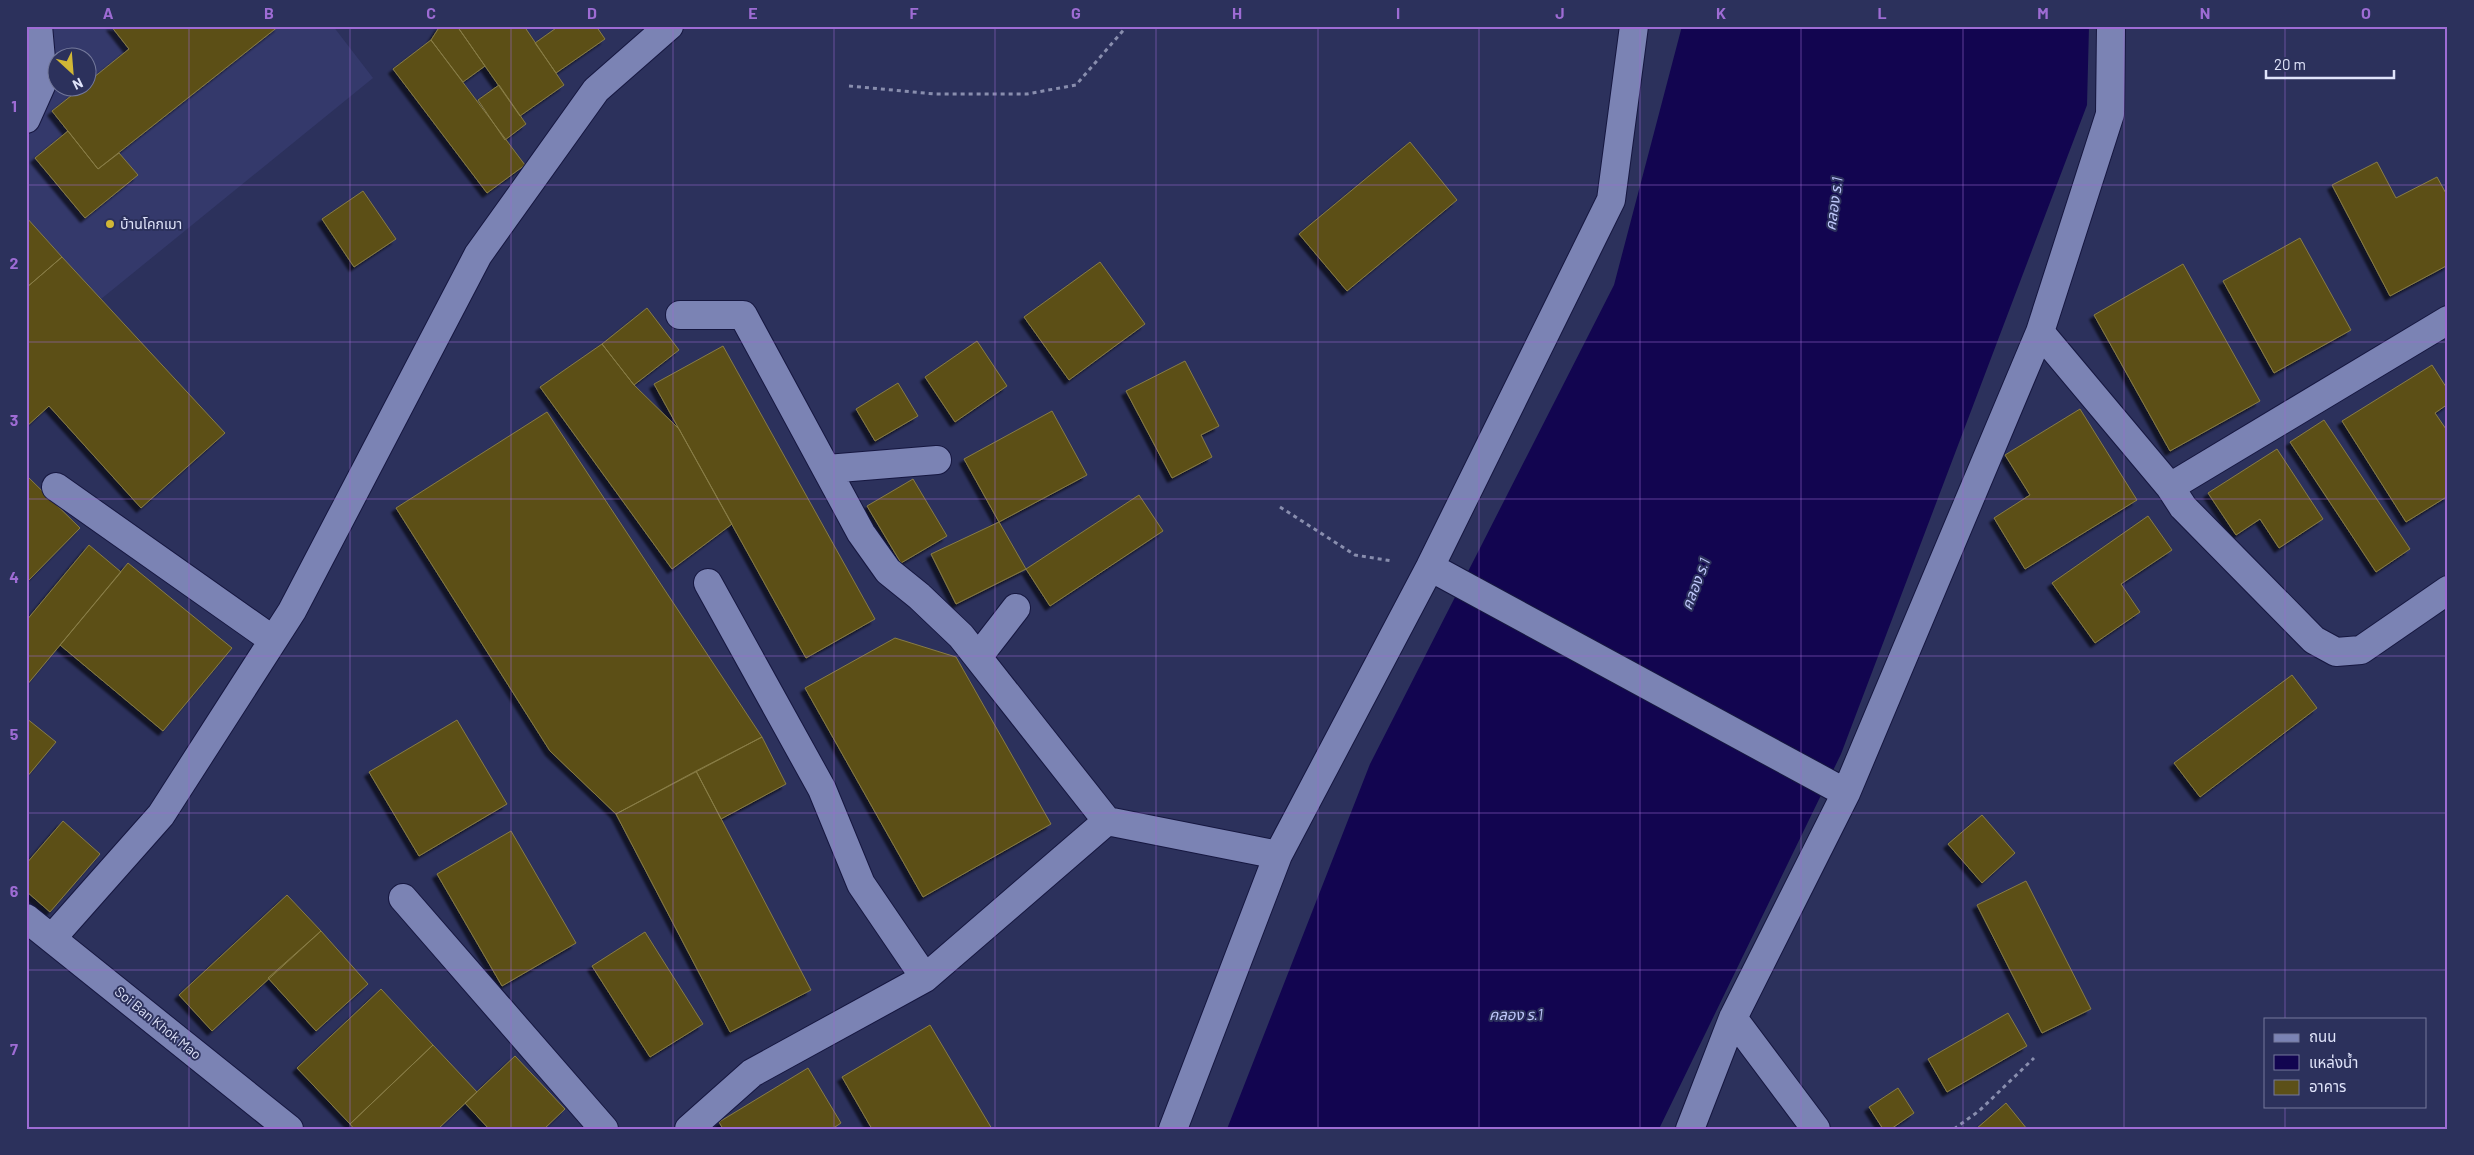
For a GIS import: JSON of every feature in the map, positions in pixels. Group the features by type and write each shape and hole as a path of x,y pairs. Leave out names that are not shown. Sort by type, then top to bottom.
{"street":[{"path":"26,119 43,81 38,26"},
{"path":"52,938 161,815 292,611 478,256 596,90 669,26"},
{"path":"1173,1129 1278,855 1430,567 1611,200 1634,26"},
{"path":"1690,1129 1732,1018 1846,793 2040,332 2110,114 2111,26"},
{"path":"680,315 743,315 861,533 888,571 919,596 961,636 1107,821 1278,855"},
{"path":"2170,487 2448,320"},
{"path":"2040,332 2170,487 2183,507 2314,640 2336,652 2361,650 2448,590"},
{"path":"827,469 937,460"},
{"path":"56,487 273,640"},
{"path":"1430,567 1846,793"},
{"path":"708,583 822,789 861,884 925,978"},
{"path":"978,657 1016,608"},
{"path":"689,1129 752,1073 925,978 1107,821"},
{"path":"403,898 604,1129"},
{"name":"Soi Ban Khok Mao","path":"26,918 289,1129"},
{"path":"1732,1018 1816,1129"}],"path":[{"path":"849,86 935,94 1027,94 1076,85 1126,26"},
{"path":"1280,507 1355,555 1430,567"},
{"path":"1954,1129 1979,1111 2034,1058"}],"shaded area":[{"name":"บ้านโคกเมา","path":"26,26 333,26 373,78 26,360"}],"water":[{"name":"คลอง ร.1","path":"1682,26 2089,26 2087,105 1841,754 1659,1129 1227,1129 1370,764 1614,285"}],"building":[{"path":"111,26 279,26 98,169 52,111 68,98 98,98 98,74 129,49"},
{"path":"440,26 457,26 485,66 463,82 431,40"},
{"path":"457,26 524,26 564,85 520,116"},
{"path":"559,26 596,26 605,39 556,73 535,43"},
{"path":"431,40 525,165 487,193 393,69"},
{"path":"499,85 526,124 505,140 478,100"},
{"path":"68,131 98,169 119,153 138,175 85,218 35,158"},
{"path":"1410,142 1457,200 1347,291 1299,234"},
{"path":"2377,162 2396,198 2437,177 2448,197 2448,265 2390,296 2332,185"},
{"path":"363,191 396,239 354,267 322,219"},
{"path":"26,217 62,257 26,288"},
{"path":"2300,238 2351,330 2274,373 2223,281"},
{"path":"62,257 225,433 141,508 49,406 26,427 26,288"},
{"path":"1100,262 1145,324 1069,380 1024,317"},
{"path":"2183,264 2260,401 2170,451 2094,315"},
{"path":"647,308 679,350 634,385 602,344"},
{"path":"977,341 1007,386 955,422 925,377"},
{"path":"602,344 634,385 679,429 732,524 672,569 540,387"},
{"path":"723,346 875,619 806,658 654,384"},
{"path":"1185,361 1219,426 1201,435 1212,457 1172,478 1126,391"},
{"path":"2432,365 2448,390 2448,404 2435,413 2448,432 2448,496 2406,522 2342,421"},
{"path":"898,383 918,416 875,441 856,409"},
{"path":"2080,409 2137,500 2025,569 1994,518 2030,495 2005,455"},
{"path":"1052,411 1087,475 999,522 964,459"},
{"path":"547,412 762,737 616,814 550,751 396,508"},
{"path":"2324,420 2410,549 2376,572 2290,442"},
{"path":"2277,449 2323,519 2279,548 2260,519 2236,535 2208,493"},
{"path":"26,475 80,528 26,583"},
{"path":"913,479 947,536 901,563 867,506"},
{"path":"1139,495 1163,531 1050,606 1026,569"},
{"path":"2148,516 2172,550 2121,584 2140,612 2095,643 2052,583"},
{"path":"999,522 1026,569 956,604 931,554"},
{"path":"89,545 121,572 26,686 26,621"},
{"path":"128,563 232,648 163,731 60,645"},
{"path":"895,638 956,657 1051,824 923,897 805,688"},
{"path":"2292,675 2317,708 2200,797 2174,763"},
{"path":"26,718 56,742 26,778"},
{"path":"457,720 507,804 419,856 369,772"},
{"path":"762,737 786,784 721,819 696,771"},
{"path":"696,771 811,990 730,1032 616,814"},
{"path":"1982,815 2015,853 1982,883 1948,844"},
{"path":"63,821 100,854 50,912 26,891 26,864"},
{"path":"511,831 576,943 502,986 437,874"},
{"path":"2026,881 2091,1009 2042,1033 1977,905"},
{"path":"287,895 321,931 212,1031 179,995"},
{"path":"321,931 368,984 316,1031 268,978"},
{"path":"645,932 703,1024 650,1057 592,966"},
{"path":"381,989 433,1045 350,1124 297,1068"},
{"path":"2008,1013 2027,1046 1947,1092 1928,1059"},
{"path":"930,1025 992,1129 872,1129 842,1077"},
{"path":"433,1045 477,1092 438,1129 354,1129 350,1124"},
{"path":"515,1056 565,1109 544,1129 489,1129 465,1103"},
{"path":"808,1068 841,1123 832,1129 723,1129 719,1122"},
{"path":"1898,1088 1914,1113 1891,1129 1883,1129 1869,1107"},
{"path":"2006,1103 2027,1129 1976,1129"}],"place":[{"name":"บ้านโคกเมา","path":"110,224"}]}
